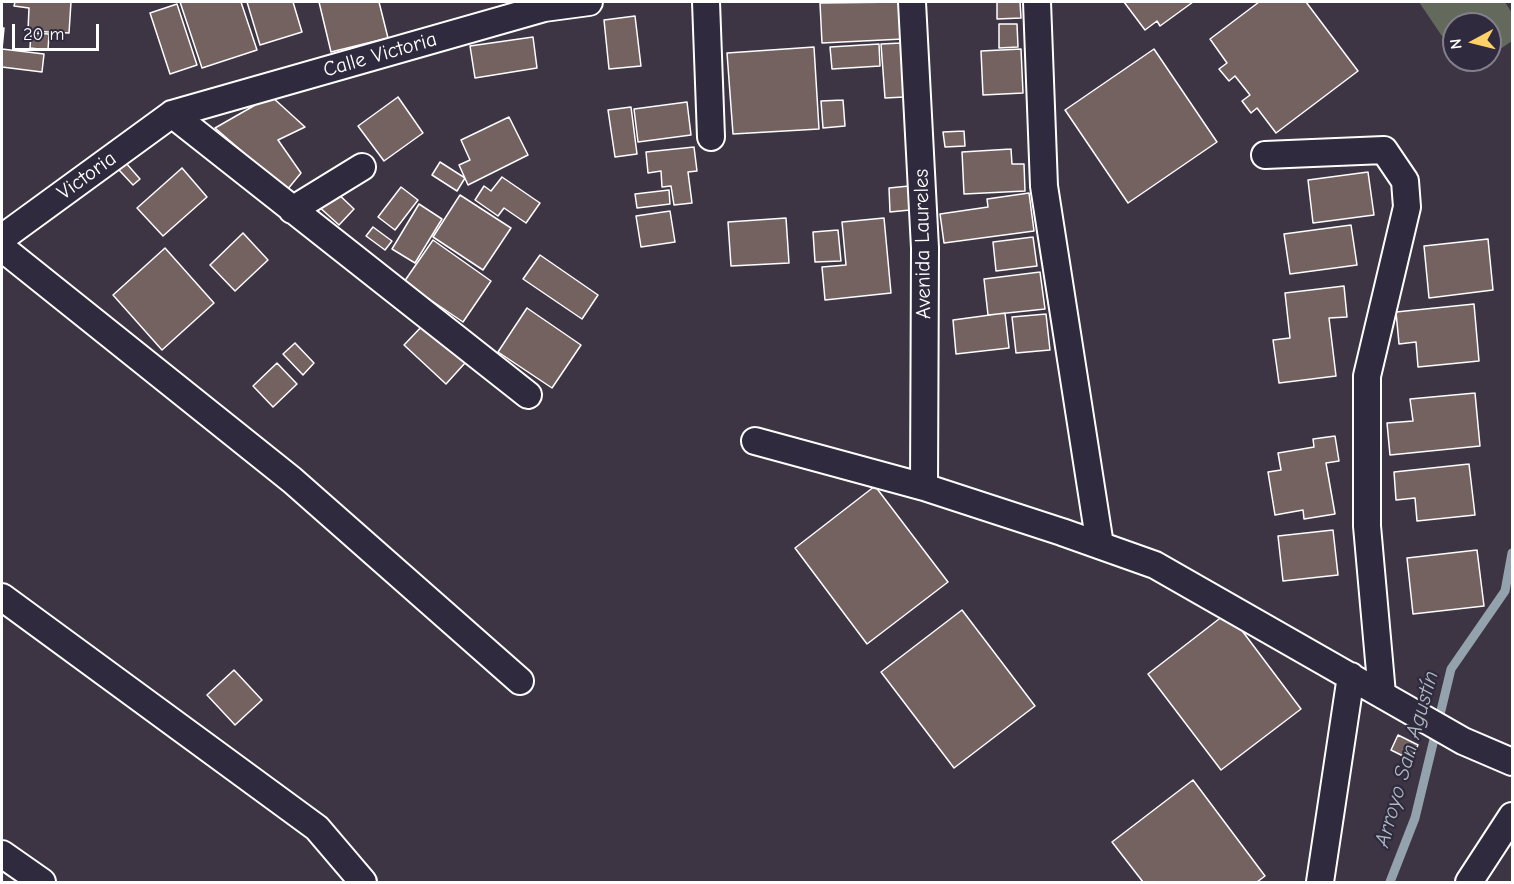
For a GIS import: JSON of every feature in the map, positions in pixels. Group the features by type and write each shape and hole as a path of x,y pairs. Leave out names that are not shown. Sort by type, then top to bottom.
{"street":[{"name":"Calle Victoria","path":"172,114 544,8 589,2"},
{"path":"706,2 711,137"},
{"name":"Avenida Laureles","path":"912,2 925,248 924,487"},
{"path":"1037,2 1044,186 1100,545"},
{"path":"172,114 528,395"},
{"name":"Victoria","path":"2,238 172,114"},
{"path":"1264,155 1384,150 1405,181 1407,207 1367,375 1367,526 1382,694"},
{"path":"292,210 362,167"},
{"path":"2,248 292,480 520,681"},
{"path":"754,441 924,487 1155,565 1463,741 1512,762"},
{"path":"2,597 316,828 363,882"},
{"path":"1320,882 1351,676"},
{"path":"1469,882 1512,816"},
{"path":"2,854 42,882"}],"green space":[{"path":"1419,2 1505,2 1512,13 1512,41 1502,48 1502,12 1442,12 1442,36"}],"building":[{"path":"15,2 71,2 69,33 28,31 29,8 14,6"},
{"path":"180,2 241,2 257,50 202,68"},
{"path":"247,2 293,2 302,32 260,45"},
{"path":"319,2 379,2 388,38 331,52"},
{"path":"901,2 903,39 822,43 820,3"},
{"path":"997,2 1020,2 1021,18 997,19"},
{"path":"1124,2 1193,2 1160,26 1157,21 1145,30"},
{"path":"1259,2 1306,2 1358,71 1276,133 1257,108 1251,113 1242,101 1250,95 1235,76 1229,81 1219,69 1227,63 1210,39"},
{"path":"177,4 197,65 170,74 150,13"},
{"path":"635,16 641,66 609,69 604,20"},
{"path":"999,24 1017,24 1018,47 999,48"},
{"path":"31,33 49,34 48,50 30,48"},
{"path":"533,37 537,68 475,78 470,46"},
{"path":"901,43 905,97 885,98 881,44"},
{"path":"879,44 880,66 832,69 830,47"},
{"path":"814,47 819,129 733,134 727,53"},
{"path":"2,49 44,54 42,72 2,67"},
{"path":"1021,49 1023,93 983,95 981,51"},
{"path":"1154,49 1217,142 1128,203 1065,110"},
{"path":"271,96 305,127 278,140 301,173 287,190 215,128"},
{"path":"398,97 423,133 384,161 358,126"},
{"path":"843,100 845,126 823,128 821,101"},
{"path":"687,102 691,135 638,142 634,109"},
{"path":"631,107 637,154 615,157 608,110"},
{"path":"509,117 528,155 468,185 459,165 470,160 461,140"},
{"path":"964,131 965,146 945,147 943,132"},
{"path":"694,147 697,171 688,172 692,203 674,205 671,186 662,187 661,171 648,173 646,152"},
{"path":"1011,149 1012,164 1024,164 1025,191 964,194 962,152"},
{"path":"440,162 465,178 457,191 432,175"},
{"path":"126,163 140,179 133,185 119,170"},
{"path":"182,168 207,197 163,236 137,208"},
{"path":"1368,172 1374,215 1313,223 1308,180"},
{"path":"502,177 540,203 526,223 504,208 498,216 475,200 484,186 491,191"},
{"path":"909,186 910,210 890,212 889,188"},
{"path":"401,187 418,200 395,230 378,217"},
{"path":"332,188 354,209 339,225 317,205"},
{"path":"669,190 670,204 637,208 635,194"},
{"path":"1029,193 1034,231 944,243 940,214 988,207 987,199"},
{"path":"460,195 511,228 483,270 433,237"},
{"path":"419,204 442,219 415,263 392,249"},
{"path":"670,211 675,242 641,247 636,216"},
{"path":"786,218 789,263 731,266 728,222"},
{"path":"884,218 891,293 825,300 822,267 846,265 842,222"},
{"path":"1351,225 1357,265 1290,274 1284,234"},
{"path":"373,227 392,241 385,250 366,236"},
{"path":"838,230 841,261 815,262 813,232"},
{"path":"243,233 268,260 235,291 210,265"},
{"path":"1033,237 1037,266 996,271 993,242"},
{"path":"1488,239 1493,290 1429,298 1424,246"},
{"path":"433,240 491,281 463,322 404,282"},
{"path":"165,248 214,303 162,350 113,295"},
{"path":"540,255 598,295 582,319 523,279"},
{"path":"1040,272 1045,309 988,315 984,279"},
{"path":"1344,286 1347,317 1329,318 1336,376 1279,383 1273,340 1290,338 1285,293"},
{"path":"1474,304 1479,361 1418,367 1416,342 1399,344 1396,312"},
{"path":"527,308 581,345 552,388 498,352"},
{"path":"1005,313 1009,348 956,354 953,320"},
{"path":"1046,314 1050,350 1016,353 1012,317"},
{"path":"424,324 465,363 446,384 404,345"},
{"path":"295,343 314,363 303,375 283,354"},
{"path":"277,363 297,384 273,407 253,386"},
{"path":"1475,393 1480,446 1390,455 1387,423 1413,421 1410,399"},
{"path":"1335,436 1339,461 1326,463 1335,514 1304,519 1303,510 1275,515 1268,472 1281,470 1278,453 1314,447 1313,439"},
{"path":"1469,464 1475,515 1417,521 1415,498 1396,500 1394,472"},
{"path":"875,486 948,582 867,644 795,548"},
{"path":"1333,530 1338,575 1283,581 1278,536"},
{"path":"1477,550 1484,606 1413,614 1407,558"},
{"path":"962,610 1035,706 954,768 881,672"},
{"path":"1228,612 1301,709 1221,770 1148,674"},
{"path":"234,670 262,700 235,725 207,695"},
{"path":"1398,735 1418,745 1411,760 1391,750"},
{"path":"1193,780 1265,876 1257,882 1143,882 1112,842"}],"waterway":[{"name":"Arroyo San Agustín","path":"1390,882 1415,818 1451,669 1505,591 1512,553"}]}
